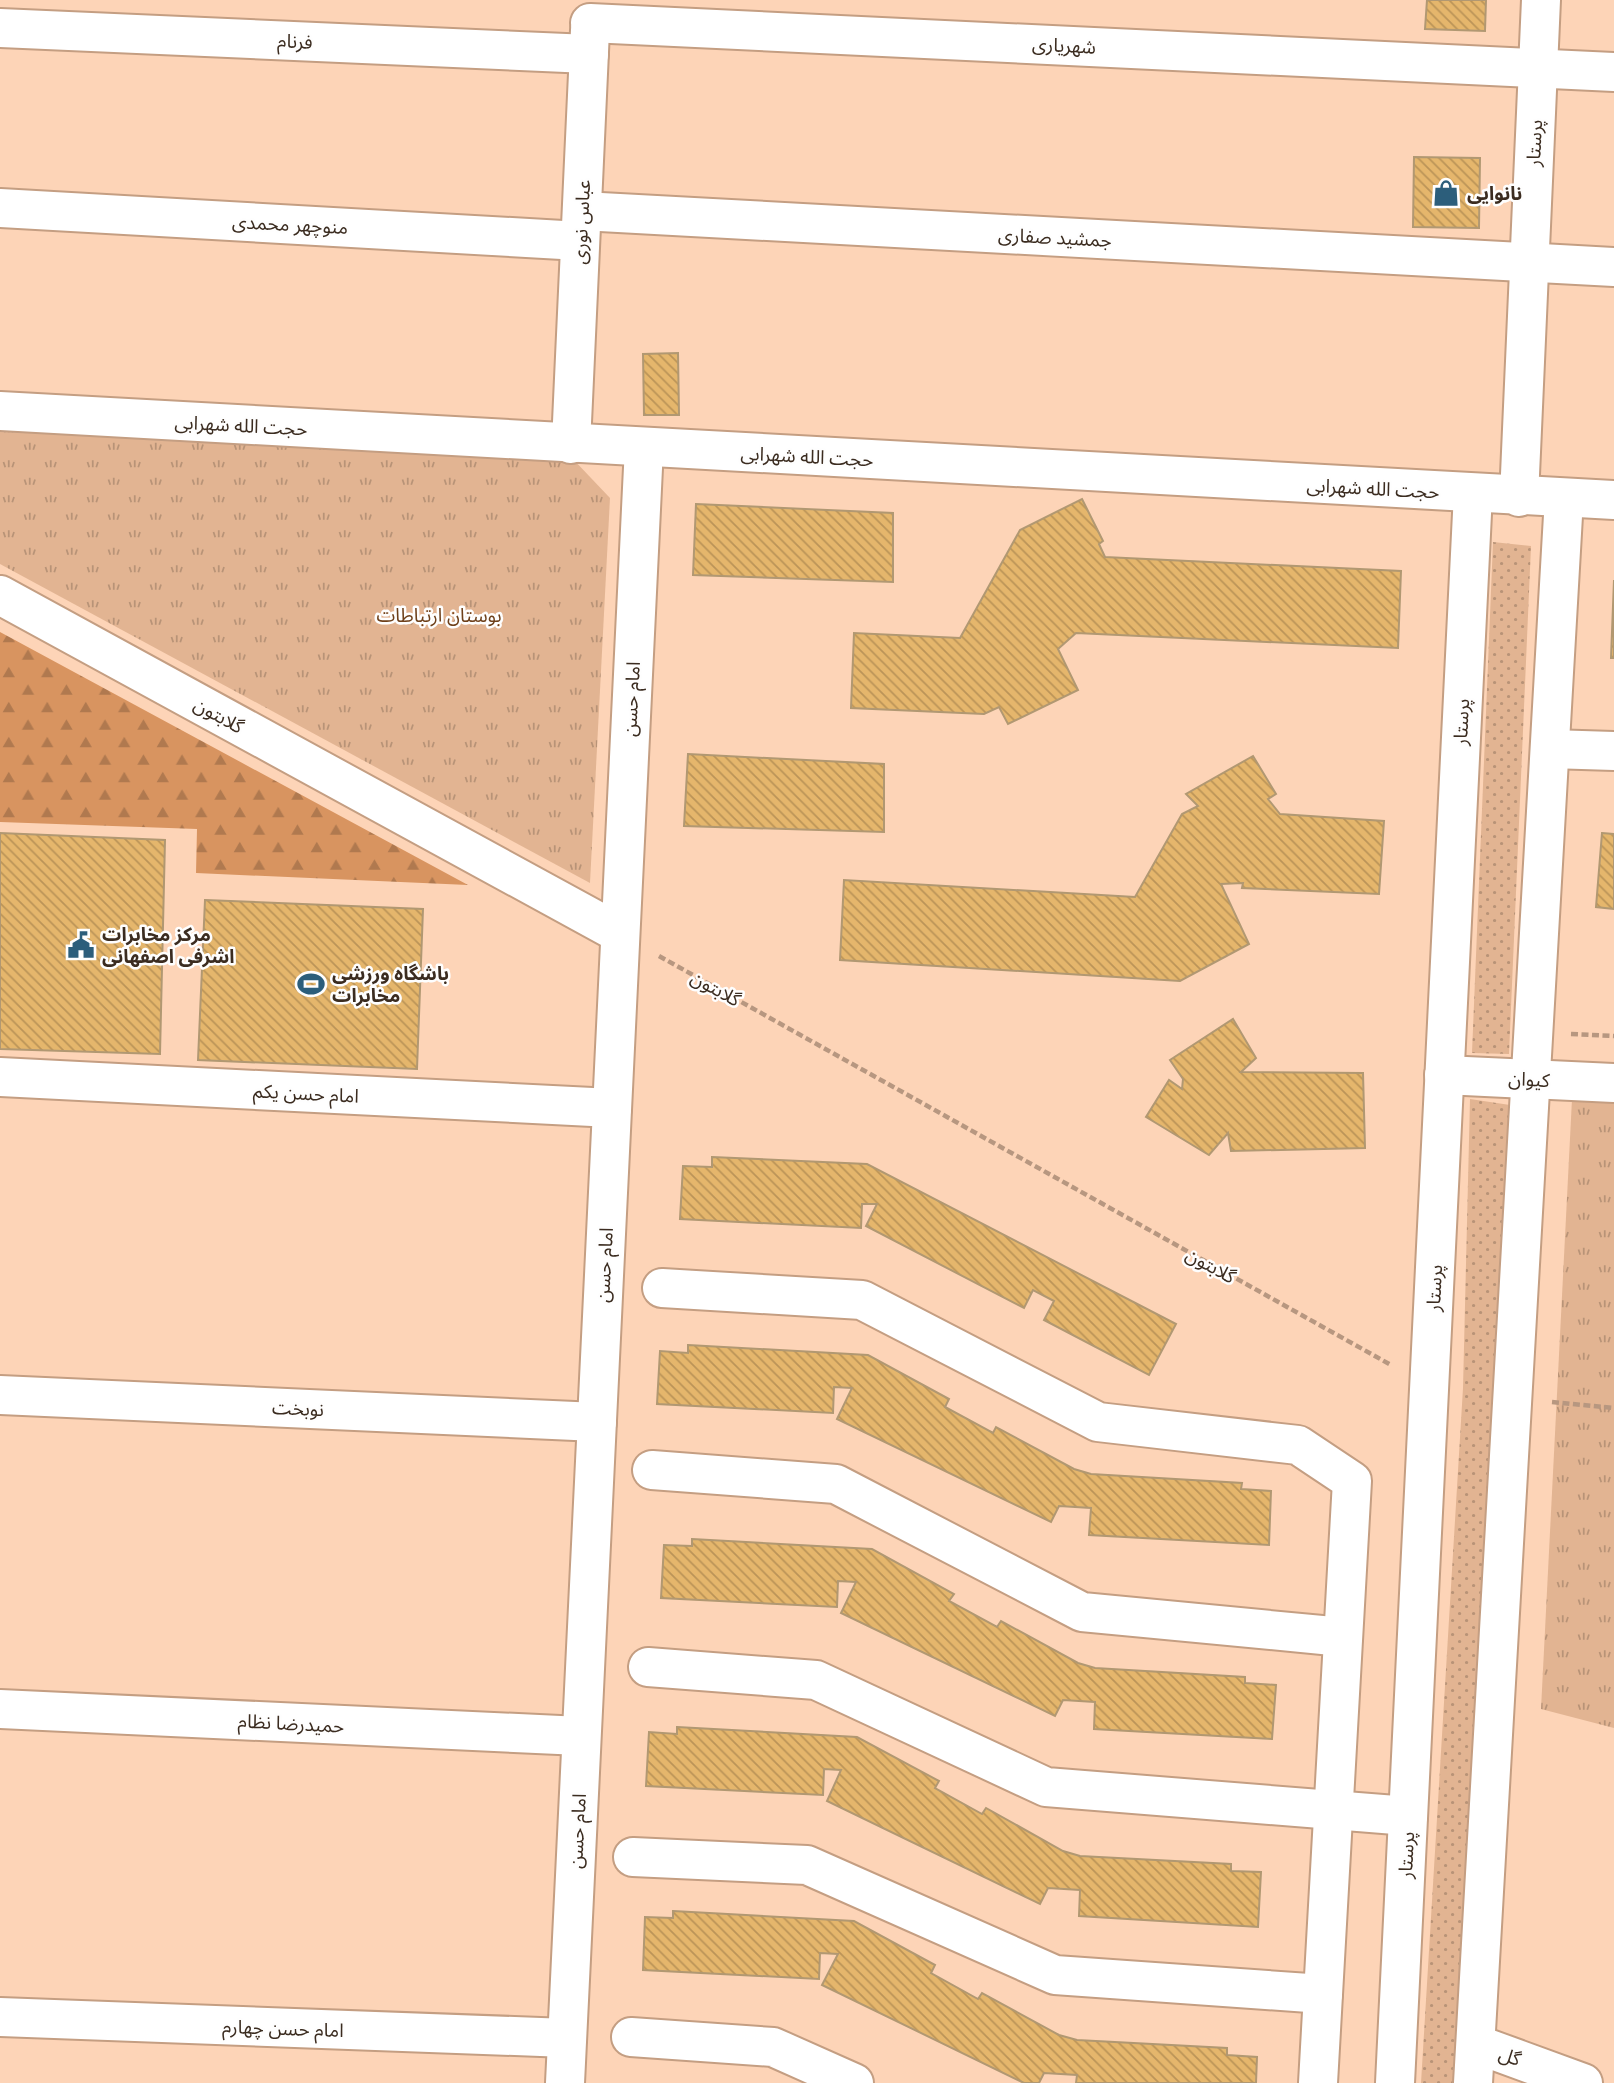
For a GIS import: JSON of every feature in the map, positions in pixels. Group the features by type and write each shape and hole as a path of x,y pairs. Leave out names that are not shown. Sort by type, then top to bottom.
{"street":[{"name":"پرستار","path":"1519,497 1541,0"},
{"name":"شهریاری","path":"590,26 1614,72"},
{"name":"فرنام","path":"0,28 590,26"},
{"name":"عباس نوری","path":"571,443 590,26"},
{"name":"منوچهر محمدی","path":"0,208 581,226"},
{"name":"جمشید صفاری","path":"581,226 1614,267"},
{"name":"حجت الله شهرابی","path":"0,411 1519,497 1614,499"},
{"name":"امام حسن","path":"565,2083 619,933 645,447"},
{"name":"پرستار","path":"1395,2083 1472,494"},
{"path":"1474,2083 1564,498"},
{"name":"گلابتون","path":"0,595 619,933"},
{"path":"1550,749 1614,751"},
{"name":"کیوان","path":"1444,1075 1614,1083"},
{"name":"امام حسن یکم","path":"0,1077 612,1108"},
{"path":"662,1288 862,1300 1098,1422 1298,1445 1352,1481 1318,2083"},
{"name":"نوبخت","path":"0,1395 597,1422"},
{"path":"652,1470 836,1484 1082,1612 1343,1637"},
{"path":"648,1667 816,1680 1046,1787 1408,1815"},
{"name":"حمیدرضا نظام","path":"0,1709 582,1736"},
{"path":"633,1857 807,1865 1055,1975 1323,1994"},
{"name":"امام حسن چهارم","path":"0,2017 567,2038"},
{"path":"631,2037 773,2046 854,2083"},
{"name":"گل","path":"1476,2044 1583,2083"}],"path":[{"name":"گلابتون","path":"619,933 1429,1387"},
{"path":"1513,1399 1614,1408"}],"green space":[{"name":"بوستان ارتباطات","path":"0,426 572,458 610,498 590,883 0,564"},
{"path":"1493,542 1531,546 1509,1054 1472,1053"},
{"path":"0,632 468,885 196,873 197,829 0,822"},
{"path":"1470,1099 1510,1105 1460,2083 1421,2083 1463,1388"},
{"path":"1572,1099 1614,1103 1614,1728 1541,1709"}],"building":[{"path":"1427,0 1486,0 1485,31 1425,29"},
{"name":"نانوایی","path":"1414,157 1480,158 1479,228 1413,227"},
{"path":"678,353 679,415 644,415 643,354"},
{"path":"1082,499 1103,541 1099,544 1105,557 1401,571 1398,648 1076,633 1058,649 1078,690 1008,724 999,707 984,714 851,708 854,633 960,638 1020,530"},
{"path":"696,504 893,513 893,582 693,575"},
{"path":"1614,580 1614,658 1611,658"},
{"path":"688,754 884,764 884,832 684,826"},
{"path":"1253,756 1276,794 1268,799 1280,814 1384,821 1379,894 1242,888 1243,883 1221,884 1249,944 1180,981 840,960 844,880 1135,897 1182,814 1198,806 1186,794"},
{"name":"مرکز مخابرات اشرفی اصفهانی","path":"0,833 165,840 160,1054 0,1049"},
{"path":"1602,833 1614,834 1614,909 1596,907"},
{"name":"باشگاه ورزشی مخابرات","path":"205,900 423,909 417,1069 198,1060"},
{"path":"1233,1019 1256,1058 1241,1072 1363,1073 1365,1148 1231,1151 1228,1133 1209,1155 1146,1117 1169,1080 1182,1089 1183,1079 1170,1060"},
{"path":"712,1157 867,1164 1176,1324 1149,1375 1044,1320 1054,1301 1033,1290 1024,1308 866,1226 877,1204 862,1204 861,1228 680,1219 683,1166 712,1167"},
{"path":"688,1345 868,1355 949,1399 945,1407 993,1433 996,1427 1074,1469 1091,1474 1242,1483 1241,1489 1271,1491 1269,1545 1089,1535 1091,1508 1059,1506 1051,1522 837,1419 852,1388 834,1387 833,1413 657,1404 660,1351 688,1353"},
{"path":"692,1539 872,1549 954,1594 949,1601 997,1627 1001,1621 1078,1663 1095,1668 1245,1677 1245,1683 1276,1685 1272,1739 1094,1729 1095,1702 1063,1700 1055,1716 841,1613 856,1582 838,1581 837,1607 661,1598 664,1545 692,1546"},
{"path":"677,1727 857,1737 939,1781 935,1788 982,1814 986,1808 1063,1851 1080,1856 1231,1864 1231,1871 1261,1872 1258,1927 1079,1916 1080,1890 1048,1888 1040,1904 827,1801 841,1770 824,1769 823,1795 646,1786 649,1732 677,1734"},
{"path":"673,1911 854,1921 935,1965 931,1973 978,1999 982,1993 1059,2035 1077,2040 1227,2048 1227,2055 1257,2057 1256,2083 1076,2083 1077,2075 1044,2073 1039,2083 1024,2083 822,1985 838,1954 820,1953 819,1979 643,1970 645,1917 673,1918"}],"place":[{"name":"نانوایی","path":"1446,193"},
{"name":"مرکز مخابرات اشرفی اصفهانی","path":"81,945"},
{"name":"باشگاه ورزشی مخابرات","path":"311,984"}]}
